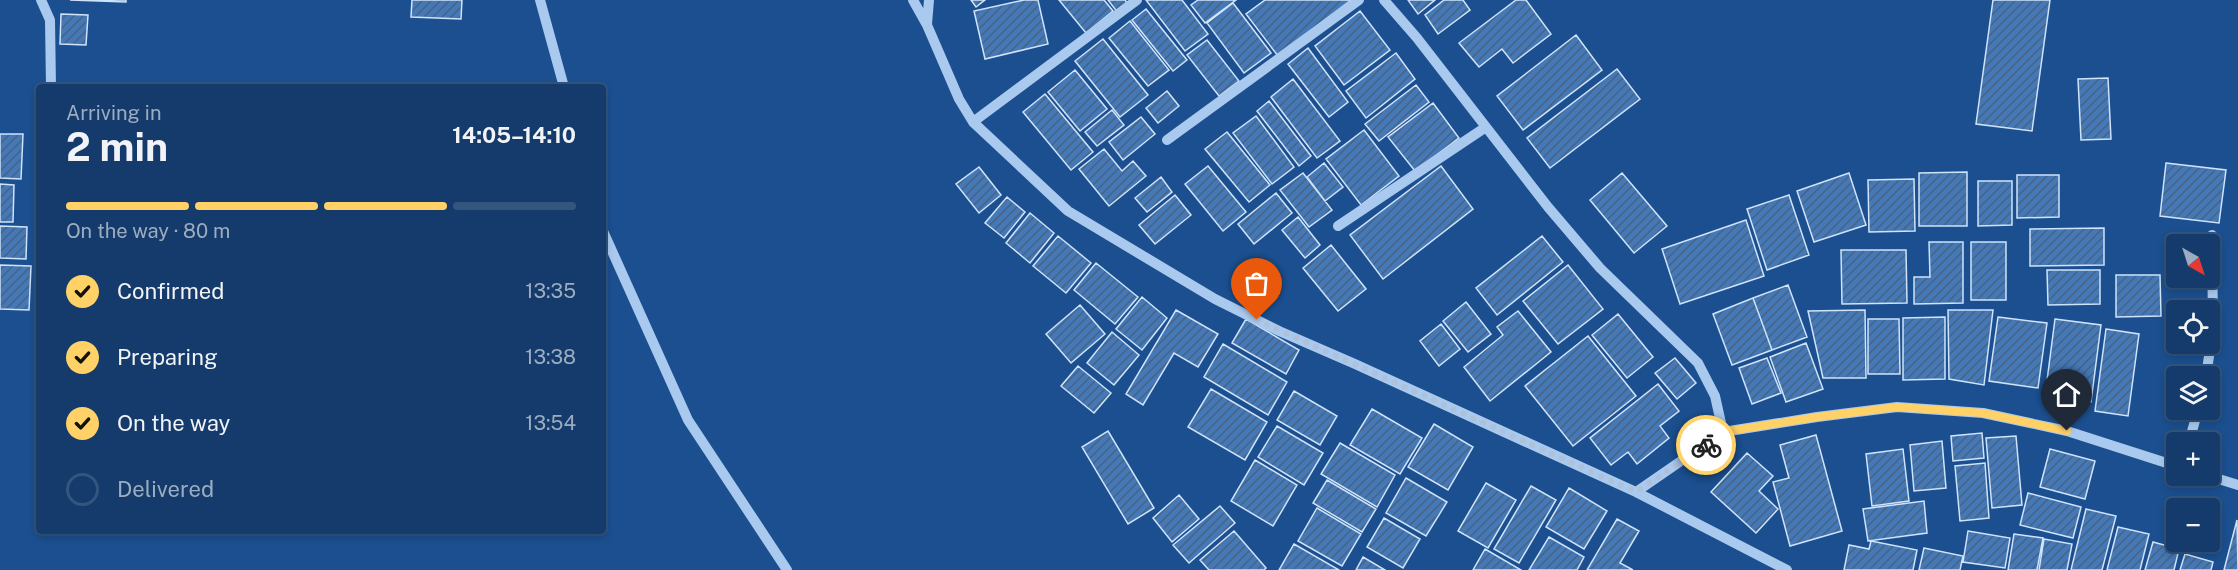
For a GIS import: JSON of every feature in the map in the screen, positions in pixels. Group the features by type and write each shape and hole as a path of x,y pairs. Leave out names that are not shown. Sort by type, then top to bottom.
{"street":[{"path":"41,0 50,20 51,84"},
{"path":"540,0 563,84"},
{"path":"913,0 927,25 959,99 973,122 1068,211 1215,299 1279,331 1636,492 1787,570"},
{"path":"927,25 929,0"},
{"path":"973,122 1137,0"},
{"path":"1167,140 1359,0"},
{"path":"1384,0 1417,38 1548,207 1600,268 1698,363 1715,396 1723,432"},
{"path":"1338,226 1486,127"},
{"path":"606,238 688,420 787,570"},
{"path":"2208,366 2213,330 2213,288"},
{"path":"1636,492 1723,432 1897,407 1983,413 2067,431 2166,463"},
{"path":"2220,479 2238,484"}],"building":[{"path":"70,0 126,0 126,2"},
{"path":"412,0 462,0 461,19 411,17"},
{"path":"971,0 985,0 976,7"},
{"path":"1024,0 1038,0 1048,44 985,59 974,11"},
{"path":"1059,0 1104,0 1113,11 1086,33"},
{"path":"1108,0 1125,0 1128,4 1118,13"},
{"path":"1146,0 1182,0 1208,34 1185,51"},
{"path":"1198,0 1236,0 1205,23 1191,5"},
{"path":"1265,0 1351,0 1278,56 1246,14"},
{"path":"1408,0 1435,0 1418,14"},
{"path":"1444,0 1463,0 1470,10 1438,34 1425,15"},
{"path":"1516,0 1526,0 1551,34 1513,63 1502,49 1479,67 1459,43"},
{"path":"1993,0 2050,0 2032,131 1976,124"},
{"path":"1233,3 1271,53 1244,73 1207,23"},
{"path":"1146,9 1187,60 1173,71 1132,20"},
{"path":"1360,11 1390,50 1344,85 1315,46"},
{"path":"61,14 88,15 86,45 60,44"},
{"path":"1130,21 1169,70 1148,86 1109,38"},
{"path":"1576,35 1602,70 1523,130 1497,96"},
{"path":"1103,39 1148,95 1120,117 1075,61"},
{"path":"1207,40 1239,81 1219,96 1187,55"},
{"path":"1308,48 1348,102 1329,117 1288,64"},
{"path":"1396,53 1415,79 1366,118 1346,91"},
{"path":"1617,69 1640,99 1550,168 1527,138"},
{"path":"1075,70 1107,109 1080,131 1048,92"},
{"path":"2108,78 2111,139 2081,140 2078,79"},
{"path":"1293,79 1340,141 1317,158 1271,97"},
{"path":"1416,85 1429,102 1379,141 1365,124"},
{"path":"1167,91 1179,106 1158,123 1146,108"},
{"path":"1045,94 1093,152 1071,170 1023,112"},
{"path":"1269,101 1311,156 1299,166 1257,111"},
{"path":"1433,103 1459,138 1415,171 1388,137"},
{"path":"1112,110 1124,125 1097,146 1085,132"},
{"path":"1256,116 1294,167 1272,184 1233,133"},
{"path":"1141,117 1155,134 1123,160 1109,142"},
{"path":"1364,130 1399,176 1361,205 1326,159"},
{"path":"1227,132 1270,185 1249,202 1205,149"},
{"path":"0,134 23,134 21,179 0,178"},
{"path":"1104,149 1122,171 1133,161 1146,176 1109,206 1079,169"},
{"path":"1324,163 1343,187 1325,201 1307,177"},
{"path":"2166,163 2226,170 2219,223 2160,216"},
{"path":"1208,166 1246,212 1223,231 1185,184"},
{"path":"1441,166 1473,209 1383,279 1350,235"},
{"path":"979,167 1001,195 979,213 956,184"},
{"path":"1967,172 1967,226 1919,226 1919,173"},
{"path":"1303,173 1332,210 1309,227 1280,190"},
{"path":"1622,173 1667,226 1634,253 1590,200"},
{"path":"1849,173 1866,225 1814,242 1797,191"},
{"path":"2017,175 2059,175 2059,217 2017,218"},
{"path":"1161,177 1172,192 1147,212 1135,198"},
{"path":"1914,179 1915,231 1869,232 1868,180"},
{"path":"1978,181 2012,181 2012,225 1978,226"},
{"path":"0,184 14,185 13,222 0,222"},
{"path":"1276,193 1292,213 1254,244 1238,224"},
{"path":"1175,195 1191,215 1155,244 1139,225"},
{"path":"1789,195 1809,255 1767,270 1747,209"},
{"path":"1007,197 1025,212 1004,238 985,223"},
{"path":"1030,213 1054,233 1030,263 1006,243"},
{"path":"1298,217 1320,245 1305,258 1282,230"},
{"path":"1746,220 1764,276 1680,304 1662,249"},
{"path":"0,226 27,227 26,259 0,258"},
{"path":"2104,228 2104,265 2030,266 2030,229"},
{"path":"1058,236 1091,263 1066,293 1033,266"},
{"path":"1542,236 1563,262 1497,315 1476,288"},
{"path":"1929,242 1963,242 1963,303 1914,304 1914,277 1930,277"},
{"path":"1971,242 2006,242 2006,300 1971,300"},
{"path":"1331,245 1366,289 1338,311 1303,268"},
{"path":"1841,250 1906,250 1907,303 1842,304"},
{"path":"1096,263 1138,297 1115,324 1074,290"},
{"path":"0,265 31,266 29,310 0,309"},
{"path":"1568,265 1603,309 1558,344 1523,301"},
{"path":"2047,270 2100,270 2100,304 2048,305"},
{"path":"2116,275 2160,275 2161,316 2116,317"},
{"path":"1788,285 1807,337 1772,350 1753,298"},
{"path":"1142,297 1167,318 1142,350 1116,329"},
{"path":"1753,298 1772,350 1732,365 1713,314"},
{"path":"1466,302 1491,334 1468,352 1443,321"},
{"path":"1080,305 1105,334 1071,363 1046,334"},
{"path":"1176,310 1218,334 1198,367 1174,353 1143,405 1126,394"},
{"path":"1865,310 1866,378 1823,378 1808,311"},
{"path":"1948,310 1993,310 1984,385 1949,379"},
{"path":"1518,311 1551,352 1490,401 1464,367 1503,335 1497,327"},
{"path":"1618,314 1653,357 1627,378 1592,335"},
{"path":"1945,317 1945,379 1903,380 1903,318"},
{"path":"1998,317 2047,323 2038,388 1989,381"},
{"path":"1246,319 1299,350 1286,374 1232,343"},
{"path":"1868,319 1899,319 1900,374 1868,374"},
{"path":"2055,319 2101,325 2091,402 2045,396"},
{"path":"1441,324 1460,349 1439,366 1420,341"},
{"path":"2106,329 2139,334 2128,416 2095,411"},
{"path":"1112,332 1139,355 1114,385 1087,363"},
{"path":"1588,336 1636,396 1573,446 1525,386"},
{"path":"1806,343 1823,389 1786,402 1770,357"},
{"path":"1223,344 1287,382 1268,415 1204,377"},
{"path":"1675,358 1696,383 1677,399 1655,373"},
{"path":"1767,358 1781,393 1752,404 1739,368"},
{"path":"1078,366 1111,393 1094,413 1061,386"},
{"path":"1658,384 1679,411 1660,426 1669,438 1637,464 1628,452 1611,465 1590,438"},
{"path":"1211,389 1267,422 1245,460 1188,427"},
{"path":"1294,391 1337,416 1320,445 1277,420"},
{"path":"1372,409 1422,438 1400,474 1350,445"},
{"path":"1434,424 1473,447 1448,490 1408,467"},
{"path":"1277,426 1323,453 1304,485 1258,457"},
{"path":"1108,431 1154,508 1128,524 1082,447"},
{"path":"1982,433 1984,458 1953,461 1951,436"},
{"path":"1816,435 1842,531 1790,546 1773,482 1789,478 1780,445"},
{"path":"2016,436 2022,505 1992,508 1986,438"},
{"path":"1942,441 1946,488 1914,491 1910,445"},
{"path":"1340,443 1395,475 1377,507 1321,474"},
{"path":"1903,449 1909,501 1872,506 1866,454"},
{"path":"2050,449 2095,461 2085,499 2040,487"},
{"path":"1747,453 1773,476 1759,491 1778,509 1756,533 1711,492"},
{"path":"1255,460 1297,485 1273,526 1231,501"},
{"path":"1985,463 1989,518 1960,521 1955,466"},
{"path":"1406,478 1447,502 1426,536 1386,513"},
{"path":"1327,480 1376,509 1362,532 1313,503"},
{"path":"1486,483 1516,500 1488,548 1458,531"},
{"path":"1531,486 1556,500 1519,563 1494,549"},
{"path":"1569,488 1607,511 1584,549 1546,527"},
{"path":"2028,493 2081,507 2073,538 2020,525"},
{"path":"1179,495 1199,519 1172,542 1153,518"},
{"path":"1924,501 1927,533 1868,541 1863,509"},
{"path":"1220,506 1235,523 1189,563 1173,545"},
{"path":"1317,508 1361,534 1342,566 1298,541"},
{"path":"2086,509 2116,516 2102,570 2071,570"},
{"path":"1384,518 1420,539 1403,568 1367,547"},
{"path":"1617,519 1639,531 1620,563 1633,570 1587,570"},
{"path":"2237,520 2238,570 2224,570"},
{"path":"2118,527 2149,534 2140,570 2107,570"},
{"path":"1234,531 1266,568 1264,570 1209,570 1200,560"},
{"path":"1968,531 2010,538 2005,568 1963,562"},
{"path":"2014,534 2043,538 2037,570 2008,570"},
{"path":"1549,537 1584,557 1577,570 1529,570"},
{"path":"2044,539 2072,544 2067,570 2039,570"},
{"path":"1871,541 1917,550 1913,570 1844,570 1849,545 1869,549"},
{"path":"2153,542 2166,546 2166,552 2178,552 2174,570 2145,570"},
{"path":"1294,544 1339,570 1279,570"},
{"path":"1924,548 1963,556 1960,570 1919,570"},
{"path":"1485,549 1521,570 1473,570"},
{"path":"2185,554 2213,562 2211,570 2180,570"},
{"path":"1363,557 1385,570 1356,570"}],"way so far":[{"path":"1257,320 1636,492 1706,445"}],"route":[{"path":"1706,445 1723,432 1897,407 1983,413 2067,431"}]}
